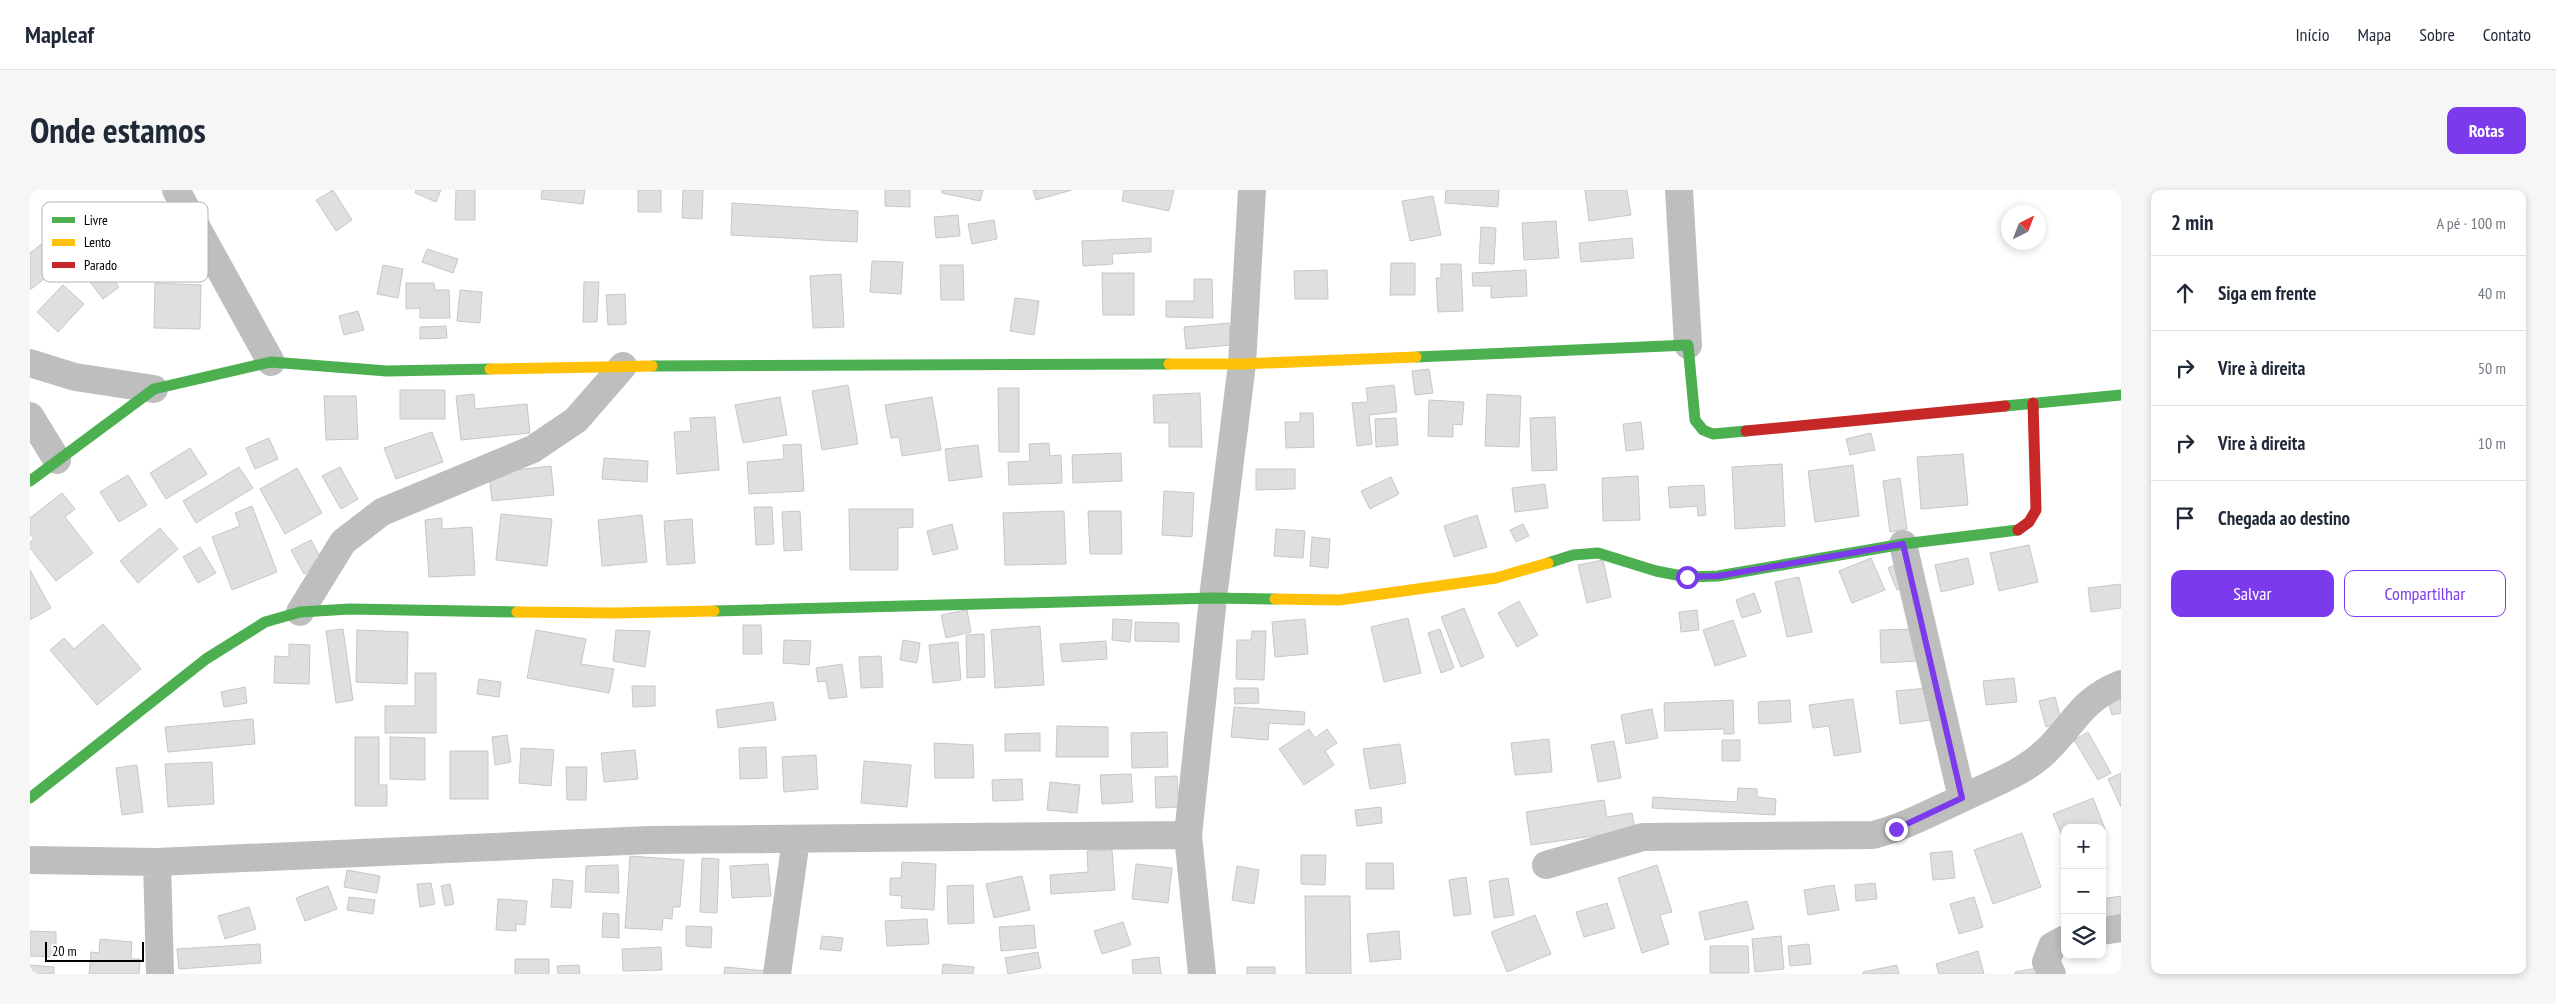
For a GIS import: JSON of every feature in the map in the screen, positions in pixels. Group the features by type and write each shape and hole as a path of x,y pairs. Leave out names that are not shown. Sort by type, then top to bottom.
{"street":[{"path":"176,190 183,202"},
{"path":"1202,974 1188,835 1213,598 1242,364 1252,190"},
{"path":"1679,190 1688,345 1695,420 1703,430 1714,434 2121,395"},
{"path":"208,249 270,362"},
{"path":"30,363 75,377 154,389 270,362 387,371 623,366 1242,364 1688,345"},
{"path":"300,612 343,542 382,512 533,448 576,420 623,366"},
{"path":"30,481 154,389"},
{"path":"30,798 206,660 265,622 300,612 350,609 614,613 1213,598 1339,600 1496,578 1573,555 1598,553 1656,571 1687,577 1718,576 1903,544 2016,532 2029,522 2036,510 2033,404"},
{"path":"30,416 57,460"},
{"path":"1903,544 1962,798"},
{"path":"1546,865 1644,837 1873,835 1896,829 2011,775 2045,752 2078,713 2103,691 2121,684"},
{"path":"30,860 158,862 649,840 1188,835"},
{"path":"777,974 796,840"},
{"path":"158,862 160,974"},
{"path":"2106,930 2121,928"},
{"path":"2052,974 2046,962 2052,946 2061,940"}],"building":[{"path":"333,190 352,220 336,231 316,200"},
{"path":"416,190 441,190 436,202 415,193"},
{"path":"456,190 475,190 475,220 455,220"},
{"path":"542,190 585,190 583,204 541,199"},
{"path":"638,190 661,190 661,212 638,212"},
{"path":"683,190 703,190 702,219 682,218"},
{"path":"885,190 910,190 910,207 885,206"},
{"path":"942,190 983,190 980,201 942,193"},
{"path":"1033,190 1072,190 1036,200"},
{"path":"1124,190 1174,190 1169,211 1122,201"},
{"path":"1446,190 1499,190 1498,207 1445,203"},
{"path":"1585,190 1627,190 1631,215 1589,221"},
{"path":"1433,196 1441,235 1410,241 1402,201"},
{"path":"732,203 858,211 857,242 731,235"},
{"path":"958,215 960,236 936,238 934,217"},
{"path":"994,220 997,239 972,244 968,224"},
{"path":"1556,221 1559,258 1524,260 1522,223"},
{"path":"1481,227 1496,228 1494,264 1479,263"},
{"path":"1151,238 1151,252 1112,254 1113,264 1083,266 1082,241"},
{"path":"1632,238 1634,258 1581,262 1579,243"},
{"path":"42,244 42,281 30,290 30,253"},
{"path":"427,249 458,259 453,273 422,262"},
{"path":"872,261 903,262 901,294 870,292"},
{"path":"1391,263 1415,263 1415,295 1390,295"},
{"path":"1441,264 1461,264 1463,311 1438,312 1436,278 1441,278"},
{"path":"383,265 403,269 398,298 377,294"},
{"path":"940,265 963,265 964,300 941,300"},
{"path":"1327,270 1328,299 1295,299 1294,271"},
{"path":"1526,270 1527,296 1491,298 1491,286 1473,286 1472,273"},
{"path":"1102,273 1134,273 1134,315 1103,315"},
{"path":"841,274 844,327 813,328 810,276"},
{"path":"1194,279 1212,279 1213,318 1166,317 1166,301 1194,301"},
{"path":"90,282 115,282 119,287 103,299"},
{"path":"584,282 599,282 597,322 583,322"},
{"path":"155,283 201,285 200,329 154,328"},
{"path":"406,283 434,283 435,290 449,290 450,318 420,318 420,308 406,309"},
{"path":"63,285 84,304 58,332 37,312"},
{"path":"460,290 482,292 480,323 457,321"},
{"path":"625,294 626,324 608,325 606,295"},
{"path":"1015,298 1039,301 1034,335 1010,331"},
{"path":"358,311 364,330 344,335 339,316"},
{"path":"1229,323 1231,345 1186,349 1184,327"},
{"path":"446,326 447,338 420,339 420,327"},
{"path":"1429,369 1433,393 1415,395 1412,371"},
{"path":"848,385 858,444 822,450 812,391"},
{"path":"1394,385 1397,412 1369,415 1372,444 1357,446 1352,403 1368,402 1366,388"},
{"path":"998,388 1019,388 1019,452 999,452"},
{"path":"400,390 445,390 445,419 400,419"},
{"path":"1200,393 1202,447 1169,447 1169,423 1154,423 1153,395"},
{"path":"474,394 475,409 527,404 530,433 461,440 456,396"},
{"path":"1487,394 1521,396 1519,447 1485,446"},
{"path":"324,396 356,396 358,439 326,440"},
{"path":"780,397 787,435 743,443 735,405"},
{"path":"932,397 941,450 902,456 899,437 891,438 885,405"},
{"path":"1429,400 1464,402 1462,425 1453,424 1453,437 1428,436"},
{"path":"1300,413 1313,413 1314,447 1286,448 1285,422 1300,422"},
{"path":"715,417 719,470 677,474 674,432 691,431 690,418"},
{"path":"1555,417 1557,470 1532,471 1530,418"},
{"path":"1396,418 1398,445 1376,447 1375,419"},
{"path":"1641,422 1644,449 1626,451 1623,424"},
{"path":"432,432 443,462 396,479 384,448"},
{"path":"1871,433 1875,450 1850,455 1846,439"},
{"path":"269,438 278,459 255,469 246,448"},
{"path":"1049,443 1050,456 1061,455 1062,483 1009,485 1008,462 1030,461 1029,444"},
{"path":"801,444 804,491 749,494 747,462 784,459 783,445"},
{"path":"978,445 982,477 949,481 945,449"},
{"path":"190,448 207,474 166,499 150,473"},
{"path":"1121,453 1122,481 1073,483 1072,455"},
{"path":"1963,454 1968,505 1921,509 1917,457"},
{"path":"604,458 648,461 647,482 602,479"},
{"path":"1782,464 1785,526 1735,529 1732,467"},
{"path":"1853,465 1859,516 1815,522 1808,471"},
{"path":"551,466 554,495 492,501 489,473"},
{"path":"239,467 253,488 196,523 183,501"},
{"path":"340,467 358,499 341,509 322,476"},
{"path":"297,468 322,513 285,534 260,489"},
{"path":"1256,469 1295,469 1295,489 1256,490"},
{"path":"128,475 147,505 119,522 100,492"},
{"path":"1638,476 1640,520 1603,521 1602,478"},
{"path":"1391,477 1399,494 1370,509 1361,491"},
{"path":"1900,478 1907,529 1890,532 1883,481"},
{"path":"1545,484 1548,508 1515,512 1512,488"},
{"path":"1704,485 1706,515 1698,516 1697,506 1670,508 1668,487"},
{"path":"1164,491 1194,493 1192,537 1162,535"},
{"path":"62,493 75,509 65,517 93,553 56,581 30,548 30,542 34,539 30,534 30,518"},
{"path":"252,506 277,572 232,590 212,537 240,526 235,513"},
{"path":"754,507 772,507 774,544 756,545"},
{"path":"849,509 913,509 913,527 898,528 898,570 850,570"},
{"path":"800,511 802,550 784,551 782,512"},
{"path":"1064,511 1066,564 1005,565 1003,513"},
{"path":"1088,511 1121,511 1122,554 1090,554"},
{"path":"501,514 552,519 547,566 496,560"},
{"path":"642,515 647,562 602,566 598,520"},
{"path":"1477,515 1487,547 1454,557 1444,526"},
{"path":"442,518 442,529 472,527 475,575 429,577 425,520"},
{"path":"692,519 695,563 667,565 664,521"},
{"path":"952,524 958,549 933,555 927,531"},
{"path":"1523,524 1529,536 1516,542 1510,530"},
{"path":"160,528 178,549 138,583 120,561"},
{"path":"1276,529 1305,531 1303,558 1274,556"},
{"path":"1312,537 1330,539 1328,568 1310,566"},
{"path":"311,540 324,564 304,574 291,550"},
{"path":"2029,545 2038,582 1999,591 1990,553"},
{"path":"200,547 216,573 198,583 183,557"},
{"path":"1871,558 1885,590 1852,603 1839,571"},
{"path":"1968,558 1974,584 1941,592 1935,565"},
{"path":"1603,560 1611,597 1587,603 1578,565"},
{"path":"1901,562 1911,584 1897,590 1888,568"},
{"path":"30,570 51,608 30,620"},
{"path":"1799,577 1812,632 1787,637 1775,582"},
{"path":"2121,584 2121,608 2091,612 2088,588"},
{"path":"1754,593 1761,612 1742,618 1736,600"},
{"path":"1519,601 1538,635 1517,647 1498,613"},
{"path":"1464,608 1484,657 1461,667 1441,617"},
{"path":"967,610 971,632 946,638 941,615"},
{"path":"1697,610 1699,630 1681,632 1679,612"},
{"path":"1408,618 1421,673 1384,682 1371,627"},
{"path":"1113,619 1132,620 1130,642 1112,640"},
{"path":"1305,619 1308,654 1275,657 1272,622"},
{"path":"1733,620 1746,656 1715,666 1703,630"},
{"path":"1135,622 1179,623 1179,642 1135,641"},
{"path":"103,624 141,669 97,705 50,650 64,638 74,649"},
{"path":"743,625 761,625 762,654 743,654"},
{"path":"1040,626 1044,685 995,688 991,630"},
{"path":"343,629 353,700 336,703 326,631"},
{"path":"1440,629 1454,668 1441,673 1428,633"},
{"path":"1916,629 1918,661 1881,663 1880,630"},
{"path":"357,630 408,632 407,684 356,682"},
{"path":"536,630 586,639 581,664 614,669 609,693 527,678"},
{"path":"616,630 650,631 645,667 613,661"},
{"path":"1252,631 1266,631 1264,680 1236,679 1237,640 1251,640"},
{"path":"984,634 985,677 967,678 966,635"},
{"path":"784,640 811,641 809,665 783,663"},
{"path":"903,640 920,643 917,663 900,660"},
{"path":"1106,641 1107,659 1062,662 1060,644"},
{"path":"958,642 961,680 933,683 929,645"},
{"path":"289,644 310,645 309,684 274,683 275,656 289,657"},
{"path":"881,656 883,687 861,688 859,657"},
{"path":"842,664 847,697 829,699 826,681 818,682 816,668"},
{"path":"415,673 436,673 436,733 385,733 385,706 415,706"},
{"path":"2014,678 2017,702 1986,705 1983,681"},
{"path":"479,679 501,682 499,697 477,694"},
{"path":"632,686 655,686 655,706 633,707"},
{"path":"245,687 247,703 224,707 221,692"},
{"path":"1234,688 1258,688 1259,703 1235,704"},
{"path":"1927,688 1931,720 1900,724 1896,691"},
{"path":"2121,695 2121,713 2112,715 2107,698"},
{"path":"2055,697 2062,723 2046,727 2039,701"},
{"path":"1853,699 1861,752 1834,756 1829,726 1813,728 1809,705"},
{"path":"1733,700 1734,734 1724,734 1724,729 1665,731 1664,703"},
{"path":"1790,700 1791,722 1759,724 1758,702"},
{"path":"773,702 776,720 718,728 716,710"},
{"path":"1234,707 1305,712 1304,725 1269,723 1268,740 1231,737"},
{"path":"1652,709 1658,738 1626,744 1621,715"},
{"path":"253,719 255,744 168,752 165,727"},
{"path":"1057,726 1108,727 1108,757 1056,757"},
{"path":"1309,729 1315,738 1327,729 1337,743 1325,751 1334,765 1304,785 1279,749"},
{"path":"1167,732 1168,767 1132,768 1131,733"},
{"path":"2088,732 2111,773 2098,780 2074,740"},
{"path":"1040,733 1040,751 1005,751 1005,734"},
{"path":"507,735 511,762 495,765 492,737"},
{"path":"355,737 379,737 379,785 387,785 387,806 355,806"},
{"path":"390,737 425,738 425,780 390,779"},
{"path":"1549,739 1552,772 1515,775 1511,743"},
{"path":"1722,740 1740,740 1740,761 1722,761"},
{"path":"1614,741 1621,778 1598,782 1591,745"},
{"path":"934,743 973,745 974,778 935,778"},
{"path":"1400,744 1406,783 1370,789 1363,749"},
{"path":"766,747 767,778 740,779 739,748"},
{"path":"521,748 554,750 551,786 519,783"},
{"path":"635,750 638,779 604,782 601,753"},
{"path":"450,751 488,751 488,799 450,799"},
{"path":"816,755 818,789 784,792 782,757"},
{"path":"864,761 911,765 907,807 861,803"},
{"path":"212,762 214,804 168,807 165,764"},
{"path":"137,765 143,812 122,815 116,768"},
{"path":"566,767 587,767 586,800 567,800"},
{"path":"2121,773 2121,807 2108,779"},
{"path":"1131,774 1133,802 1102,804 1100,775"},
{"path":"1177,776 1179,807 1156,808 1155,777"},
{"path":"1022,779 1023,800 993,801 992,780"},
{"path":"1050,782 1080,785 1077,813 1047,810"},
{"path":"1738,788 1757,789 1757,797 1776,799 1775,815 1652,808 1653,797 1737,802"},
{"path":"2093,798 2103,824 2061,824 2061,833 2053,814"},
{"path":"1604,800 1607,817 1632,813 1635,830 1531,845 1526,812"},
{"path":"1381,807 1382,823 1357,826 1355,810"},
{"path":"2022,833 2041,887 1993,904 1974,850"},
{"path":"1112,850 1115,890 1051,894 1050,875 1088,872 1087,851"},
{"path":"1952,851 1955,878 1933,880 1930,853"},
{"path":"1301,855 1326,855 1325,885 1301,884"},
{"path":"630,856 684,860 680,907 673,907 672,919 663,918 662,930 625,928"},
{"path":"702,858 719,859 717,913 700,912"},
{"path":"902,862 936,864 934,910 901,908 902,896 890,895 890,878 901,878"},
{"path":"1366,863 1393,863 1394,889 1366,889"},
{"path":"768,864 771,896 732,898 730,866"},
{"path":"1136,864 1172,868 1168,903 1132,899"},
{"path":"618,865 619,893 585,892 586,866"},
{"path":"1657,865 1672,912 1660,915 1669,944 1642,953 1618,878"},
{"path":"1237,866 1259,870 1254,904 1232,900"},
{"path":"347,870 380,876 377,893 344,887"},
{"path":"1022,876 1030,910 994,918 986,884"},
{"path":"1466,877 1471,914 1454,916 1449,880"},
{"path":"1508,878 1514,915 1494,918 1489,881"},
{"path":"553,879 573,881 571,908 551,907"},
{"path":"431,883 435,904 420,907 417,884"},
{"path":"1875,883 1877,899 1856,901 1855,885"},
{"path":"450,884 454,904 445,906 441,886"},
{"path":"973,885 974,923 948,924 947,886"},
{"path":"1834,885 1839,910 1808,915 1804,890"},
{"path":"328,886 337,909 305,921 296,898"},
{"path":"1305,896 1350,896 1351,974 1306,974"},
{"path":"2121,896 2121,924 2106,919 2106,898"},
{"path":"349,897 375,900 373,914 347,910"},
{"path":"1974,897 1983,927 1959,934 1950,904"},
{"path":"498,899 527,901 525,925 516,924 516,931 496,930"},
{"path":"1747,901 1754,929 1705,940 1699,912"},
{"path":"1607,903 1615,928 1584,937 1576,912"},
{"path":"249,907 256,929 225,939 218,916"},
{"path":"603,913 619,914 619,938 602,937"},
{"path":"1535,915 1551,954 1507,972 1491,932"},
{"path":"927,919 929,944 887,946 885,921"},
{"path":"1123,922 1131,945 1102,954 1094,931"},
{"path":"1034,925 1036,948 1001,951 999,927"},
{"path":"686,926 712,927 711,948 686,946"},
{"path":"30,931 56,932 56,957 30,956"},
{"path":"1399,931 1401,959 1370,962 1367,934"},
{"path":"822,936 843,938 841,951 820,949"},
{"path":"1781,936 1784,969 1755,972 1752,939"},
{"path":"100,939 132,942 131,959 140,959 139,974 89,974 91,952 99,953"},
{"path":"260,944 261,963 179,969 177,949"},
{"path":"1809,944 1811,964 1790,966 1788,946"},
{"path":"1710,946 1748,946 1749,973 1710,973"},
{"path":"661,947 662,970 623,971 622,949"},
{"path":"1978,951 1984,974 1939,974 1936,964"},
{"path":"1038,952 1041,968 1008,974 1005,958"},
{"path":"1159,957 1161,974 1133,974 1132,960"},
{"path":"515,959 549,959 549,974 515,974"},
{"path":"943,964 974,967 973,974 942,974"},
{"path":"30,965 54,967 54,974 30,974"},
{"path":"579,965 580,974 558,974 557,966"},
{"path":"1897,965 1899,974 1863,974 1863,972"},
{"path":"725,967 766,971 765,974 724,974"},
{"path":"1247,967 1275,967 1275,974 1247,974"},
{"path":"2038,968 2039,974 2015,974 2015,972"}],"traffic: fast":[{"path":"1416,357 1688,345 1695,420 1703,430 1713,434 1746,431"},
{"path":"30,481 154,389 271,362 387,371 490,369"},
{"path":"652,366 1169,364"},
{"path":"2005,406 2121,395"},
{"path":"1548,563 1573,555 1598,553 1656,571 1687,577 1718,576 1903,544 2018,530"},
{"path":"714,611 1213,598 1275,599"},
{"path":"30,798 206,659 265,622 300,612 350,609 517,612"}],"traffic: slow":[{"path":"1169,364 1242,364 1416,357"},
{"path":"490,369 652,366"},
{"path":"1275,599 1339,600 1496,578 1548,563"},
{"path":"517,612 714,611"}],"traffic: jam":[{"path":"2018,530 2029,522 2036,510 2033,403"},
{"path":"1746,431 2005,406"}],"route":[{"path":"1687,577 1718,576 1903,544 1962,798 1896,829"}]}
